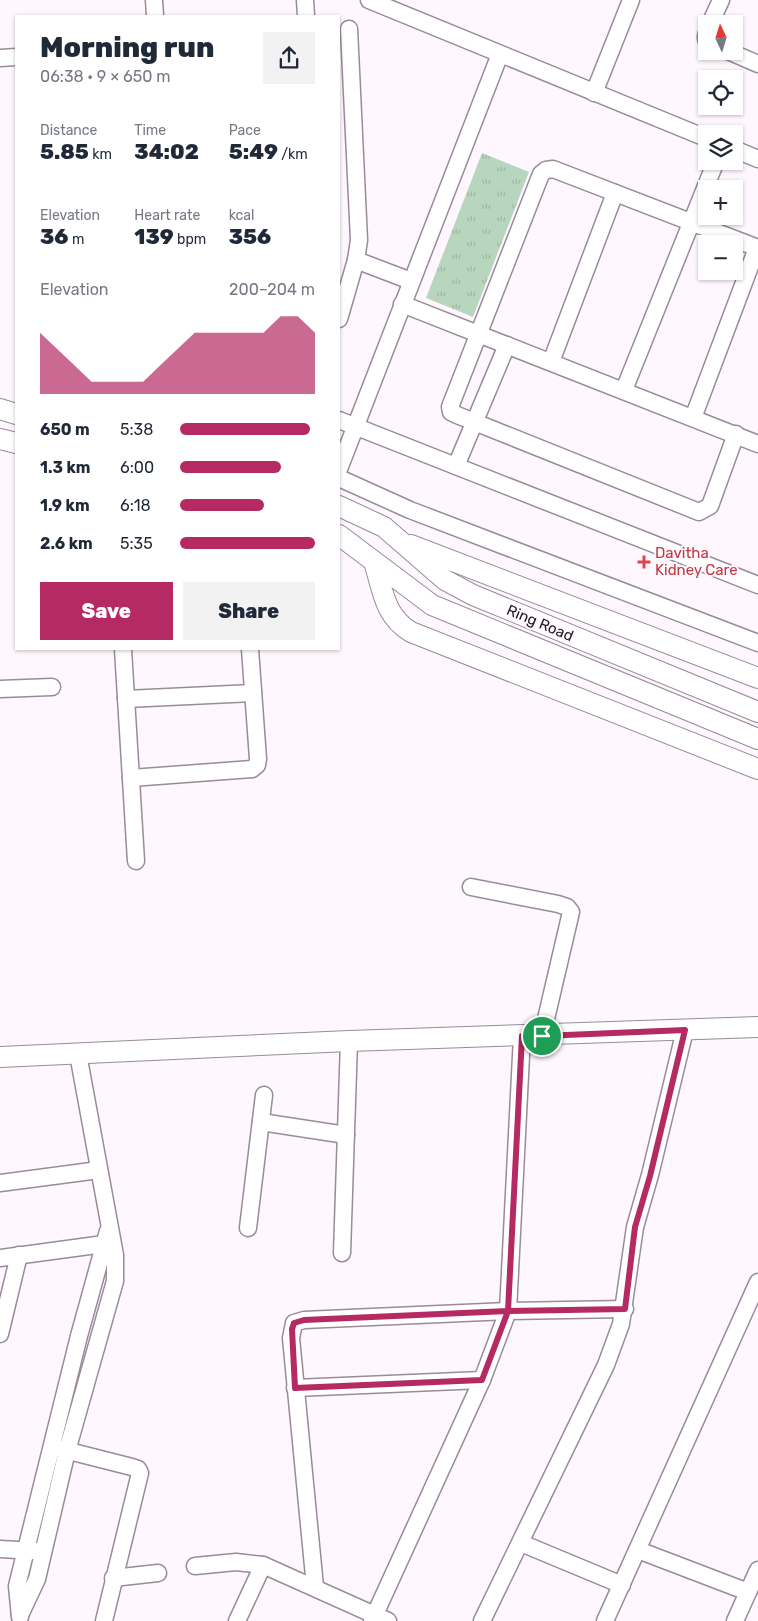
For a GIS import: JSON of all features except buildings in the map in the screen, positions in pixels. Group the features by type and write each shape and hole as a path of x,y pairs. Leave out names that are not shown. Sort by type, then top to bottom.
{"street":[{"path":"154,0 155,15"},
{"path":"305,0 306,15"},
{"path":"368,0 698,135"},
{"path":"714,15 721,0"},
{"path":"594,93 625,2"},
{"path":"340,319 356,260 359,222 349,29"},
{"path":"340,466 500,54"},
{"path":"0,58 15,57"},
{"path":"743,58 758,64"},
{"path":"743,153 758,159"},
{"path":"694,418 758,248 690,223 615,192 553,170 546,170 541,174 478,333 450,407 451,412 700,512 710,506 736,434"},
{"path":"624,390 712,170"},
{"path":"551,362 615,192"},
{"path":"356,260 411,281"},
{"path":"402,304 758,444"},
{"path":"456,466 507,344"},
{"path":"0,409 15,414"},
{"path":"340,420 758,585"},
{"path":"0,439 15,443"},
{"path":"340,478 410,510 758,643"},
{"name":"Ring Road","path":"340,506 384,527 445,580 473,595 758,712"},
{"name":"Ring Road","path":"340,536 432,605 454,616 758,739"},
{"path":"402,541 758,678"},
{"path":"374,562 392,617 399,625 411,632 758,769"},
{"path":"123,650 136,861"},
{"path":"131,778 252,769 257,765 250,650"},
{"path":"0,689 52,687"},
{"path":"126,698 253,693"},
{"path":"471,888 558,904 567,907 571,912 542,1036"},
{"path":"0,1057 349,1041 542,1036 758,1027"},
{"path":"482,1621 606,1365 625,1309 635,1227 650,1176 685,1030"},
{"path":"195,1566 236,1562 263,1565 378,1619 482,1380 508,1311 522,1036"},
{"path":"342,1253 349,1041"},
{"path":"20,1618 17,1586 26,1550 98,1341 115,1281 115,1255 78,1054"},
{"path":"248,1228 264,1095"},
{"path":"261,1122 346,1135"},
{"path":"0,1183 99,1170"},
{"path":"20,1618 37,1579 79,1336 109,1226"},
{"path":"0,1258 104,1244"},
{"path":"0,1333 19,1255"},
{"path":"605,1621 758,1282"},
{"path":"315,1588 291,1338 294,1323 304,1320 508,1311 625,1309"},
{"path":"79,1336 98,1341"},
{"path":"295,1388 482,1380"},
{"path":"60,1449 132,1467 138,1469 140,1473 104,1621"},
{"path":"520,1543 622,1585"},
{"path":"0,1549 43,1551"},
{"path":"638,1550 748,1592"},
{"path":"237,1621 263,1565"},
{"path":"735,1621 758,1570"},
{"path":"113,1578 158,1573"}],"green space":[{"path":"482,153 529,172 473,317 426,298"}],"place":[{"name":"Davitha Kidney Care","path":"644,562"}],"route":[{"path":"542,1036 522,1036 508,1311 482,1380 295,1388 292,1329 294,1323 304,1320 508,1311 625,1309 635,1227 650,1176 685,1030 542,1036"}]}
